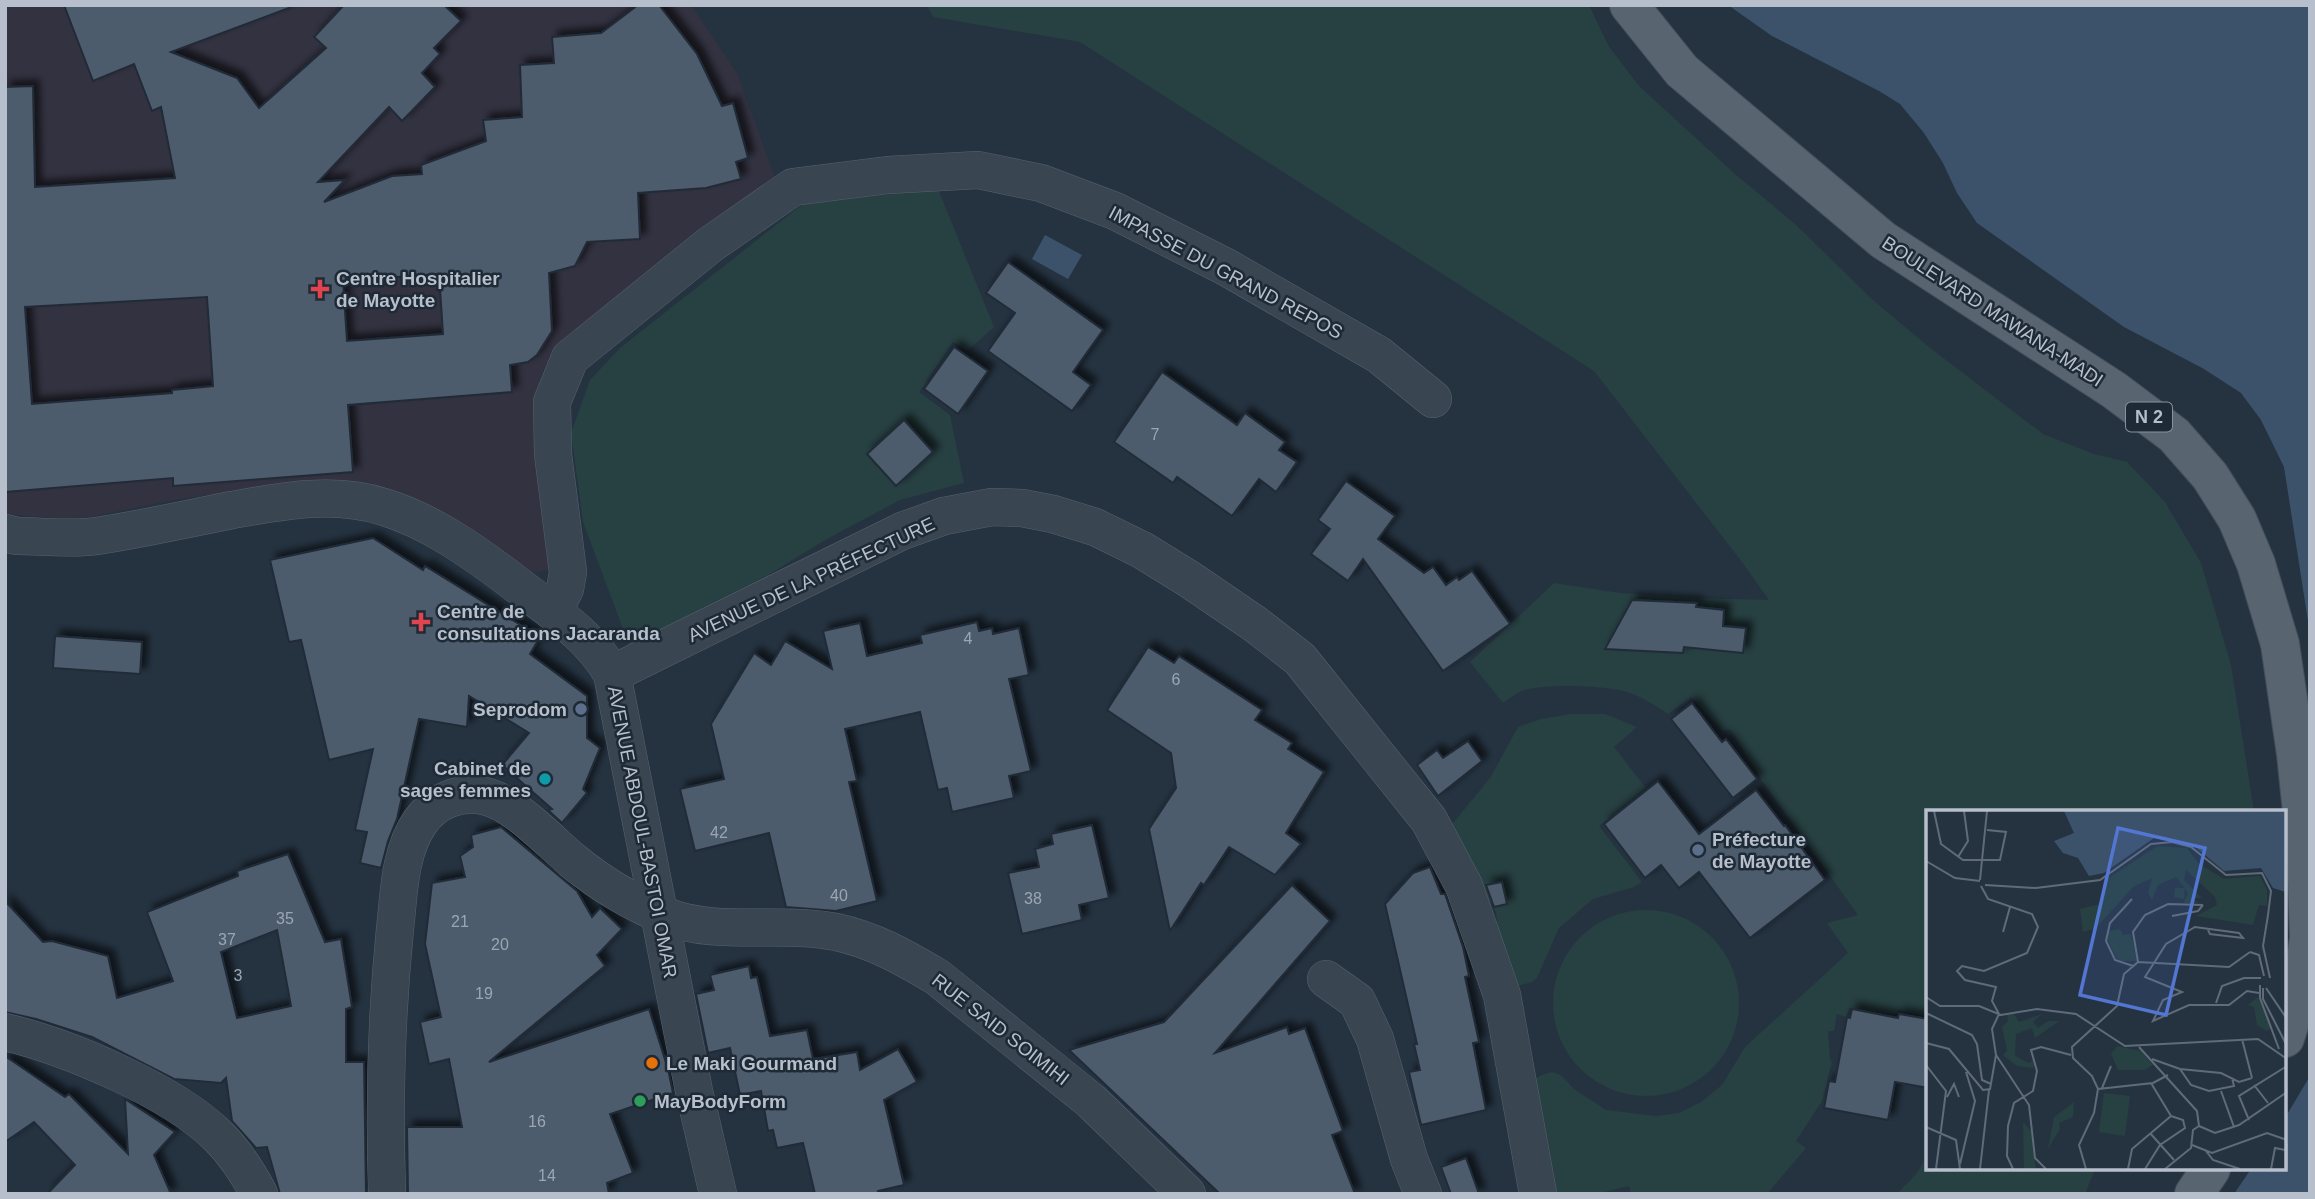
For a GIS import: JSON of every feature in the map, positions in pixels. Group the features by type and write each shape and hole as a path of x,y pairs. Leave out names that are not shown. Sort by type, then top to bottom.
{"main road":[{"name":"BOULEVARD MAWANA-MADI","path":"1629,5 1682,71 1883,240 2114,390 2174,435 2210,476 2237,519 2256,564 2280,644 2296,754 2306,850 2309,938 2303,981 2287,1032"},
{"path":"2194,1194 2210,1171"}],"street":[{"name":"IMPASSE DU GRAND REPOS","path":"553,612 565,589 569,572 553,454 552,402 570,358 711,244 793,187 888,175 978,170 1041,183 1115,211 1226,267 1379,355 1433,399"},
{"name":"AVENUE ABDOUL-BASTOI OMAR","path":"5,533 17,536 93,537 277,502 327,497 383,506 446,537 496,569 594,647 612,674 658,913 718,1194"},
{"name":"AVENUE DE LA PRÉFECTURE","path":"612,674 902,531 944,516 992,507 1022,508 1095,527 1142,550 1255,624 1300,659 1429,820 1464,886 1502,995 1538,1194"},
{"name":"RUE SAID SOIMIHI","path":"387,1194 386,1062 389,985 398,891 405,857 418,824 433,807 452,797 467,794 495,799 530,822 589,873 617,891 684,924 835,931 881,945 937,976 1081,1093 1187,1194"},
{"path":"1326,979 1357,1001 1375,1039 1409,1159 1423,1194"},
{"path":"5,1032 30,1038 122,1075 177,1105 221,1139 247,1171 258,1194"}],"shaded area":[{"name":"Centre Hospitalier de Mayotte","path":"5,5 691,5 737,73 780,192 567,346 544,369 533,400 552,564 549,570 532,573 398,493 377,485 216,494 91,517 63,519 5,514"},
{"path":"1728,5 2310,5 2310,634 2284,467 2261,420 2241,393 2204,369 2124,327 1977,223 1924,133 1900,104 1772,36"},
{"path":"1045,235 1082,255 1068,279 1032,259"},
{"path":"2310,1076 2310,1194 2234,1194 2250,1171 2287,1171 2287,1115"}],"green space":[{"path":"927,5 1589,5 1608,45 1638,85 1735,174 1794,223 1874,301 1929,347 2043,434 2094,454 2127,462 2165,502 2201,563 2231,665 2254,810 1926,810 1926,1017 1898,1010 1896,1015 1849,1008 1846,1017 1837,1014 1834,1031 1828,1031 1832,1062 1822,1101 1796,1141 1806,1148 1767,1194 1631,1194 1629,1186 1595,1194 1551,1194 1529,1087 1539,1076 1551,1072 1561,1075 1574,1089 1606,1110 1656,1116 1679,1113 1701,1102 1722,1085 1745,1047 1848,953 1827,923 1858,915 1762,781 1730,729 1722,731 1691,697 1668,714 1630,693 1592,687 1531,688 1503,703 1470,662 1554,583 1620,593 1769,600 1594,371 1080,42 933,17"},
{"path":"938,189 994,327 967,351 953,342 919,392 950,415 964,483 900,500 825,540 768,575 629,645 583,522 571,433 590,380 620,348 804,203"},
{"path":"1571,714 1605,714 1637,727 1614,747 1646,788 1599,826 1642,882 1634,887 1593,899 1559,928 1537,978 1514,987 1503,974 1496,912 1449,828 1490,778 1518,727 1541,719"},
{"path":"1646,910 1681,917 1712,937 1732,968 1739,1003 1732,1038 1712,1069 1681,1089 1646,1096 1611,1089 1580,1069 1560,1038 1553,1003 1560,968 1580,937 1611,917"},
{"path":"1926,1157 1926,1171 2094,1171 2085,1194 1897,1194 1917,1173"}],"building":[{"name":"Centre Hospitalier de Mayotte","path":"64,5 289,5 289,8 171,52 237,78 259,108 326,48 314,37 344,5 444,5 461,21 434,48 440,54 422,73 435,87 402,121 389,107 318,182 345,180 324,202 392,176 422,174 421,165 486,141 483,120 522,117 520,65 554,63 552,37 601,33 638,5 659,5 697,54 722,106 733,103 748,158 736,162 741,179 706,188 638,193 640,239 587,242 575,266 549,273 552,331 537,355 528,362 510,365 512,392 348,405 353,472 173,486 173,478 5,492 5,87 33,86 35,187 175,178 161,107 152,111 134,64 93,81","holes":["439,274 443,334 347,341 343,281","207,297 213,386 172,390 172,393 32,404 25,307"]},
{"path":"1008,262 1103,330 1073,372 1091,385 1072,411 988,351 1015,313 986,293"},
{"path":"954,347 988,371 958,414 924,389"},
{"path":"1162,372 1237,425 1245,413 1285,442 1279,450 1297,462 1276,492 1259,479 1232,516 1177,477 1173,483 1114,442"},
{"path":"904,420 933,452 896,486 867,454"},
{"path":"1346,481 1395,516 1378,539 1424,573 1433,567 1446,585 1472,571 1510,624 1443,671 1363,559 1348,581 1311,554 1330,529 1318,520"},
{"path":"373,538 423,570 425,566 540,637 530,654 587,696 587,738 600,748 583,789 587,793 562,823 548,810 552,809 502,765 529,733 469,696 467,727 419,719 397,819 381,868 360,863 367,832 355,830 373,749 329,760 301,640 289,642 270,560"},
{"path":"1632,600 1697,603 1696,607 1724,610 1723,626 1746,628 1743,653 1684,647 1683,653 1605,649"},
{"path":"977,622 979,631 992,628 993,634 1019,628 1029,675 1009,679 1031,771 1009,776 1014,798 952,812 947,788 938,790 920,712 845,729 857,781 849,782 877,901 836,911 786,907 769,833 695,851 680,789 724,779 711,724 754,653 771,665 785,641 832,669 823,631 860,623 867,656 922,643 920,635"},
{"path":"55,636 142,642 140,674 53,668"},
{"path":"1148,647 1174,663 1179,656 1262,710 1255,720 1292,743 1288,749 1324,772 1286,833 1301,844 1275,875 1229,847 1204,885 1201,883 1170,931 1149,829 1176,788 1171,753 1107,710"},
{"path":"1692,703 1722,742 1726,739 1757,779 1733,798 1671,719"},
{"path":"1468,741 1482,761 1438,796 1417,765 1437,750 1443,758"},
{"name":"Préfecture de Mayotte","path":"1658,781 1699,834 1756,790 1825,880 1750,938 1699,872 1679,888 1661,865 1645,878 1604,824"},
{"path":"1092,825 1109,898 1079,905 1082,920 1022,934 1008,873 1039,867 1035,849 1053,844 1051,834"},
{"path":"501,827 577,891 592,917 600,908 622,929 597,955 605,966 489,1062 649,1009 668,1069 673,1093 610,1114 633,1173 607,1183 609,1194 408,1194 407,1127 462,1127 449,1059 429,1064 420,1022 441,1017 425,944 432,883 465,877 460,856 473,847 471,835"},
{"path":"288,854 325,942 341,939 352,1007 346,1009 346,1062 364,1062 366,1194 280,1194 267,1147 256,1148 232,1121 226,1078 221,1083 174,1079 92,1037 5,1012 5,901 43,942 52,941 108,956 117,998 173,981 147,912 238,876 237,871","holes":["277,930 291,1006 237,1018 221,952"]},
{"path":"1430,867 1441,894 1445,894 1463,947 1469,976 1465,977 1479,1042 1473,1043 1486,1110 1421,1125 1409,1072 1420,1070 1414,1044 1417,1044 1385,904 1413,873"},
{"path":"1502,882 1507,904 1494,907 1486,885"},
{"path":"1292,885 1330,921 1215,1053 1287,1027 1289,1034 1305,1028 1343,1131 1332,1135 1355,1194 1220,1194 1069,1050 1164,1022"},
{"path":"749,966 751,978 757,977 770,1036 807,1030 813,1059 857,1052 860,1070 898,1049 917,1082 884,1100 904,1185 878,1191 879,1194 815,1194 803,1143 777,1148 773,1130 768,1131 761,1091 740,1095 730,1048 708,1053 696,994 714,990 710,975"},
{"path":"1852,1009 1898,1018 1899,1014 1926,1019 1926,1088 1895,1082 1888,1120 1824,1108 1829,1081 1835,1082 1847,1017 1850,1018"},
{"path":"5,1056 65,1097 69,1094 128,1154 125,1099 175,1132 154,1155 171,1194 47,1194 75,1165 34,1122 5,1142"},
{"path":"1466,1158 1479,1194 1451,1194 1441,1167"}],"place":[{"name":"Centre Hospitalier de Mayotte","path":"320,289"},
{"name":"Centre de consultations Jacaranda","path":"421,622"},
{"name":"Seprodom","path":"581,709"},
{"name":"Cabinet de sages femmes","path":"545,779"},
{"name":"Préfecture de Mayotte","path":"1698,850"},
{"name":"Le Maki Gourmand","path":"652,1063"},
{"name":"MayBodyForm","path":"640,1101"}]}
